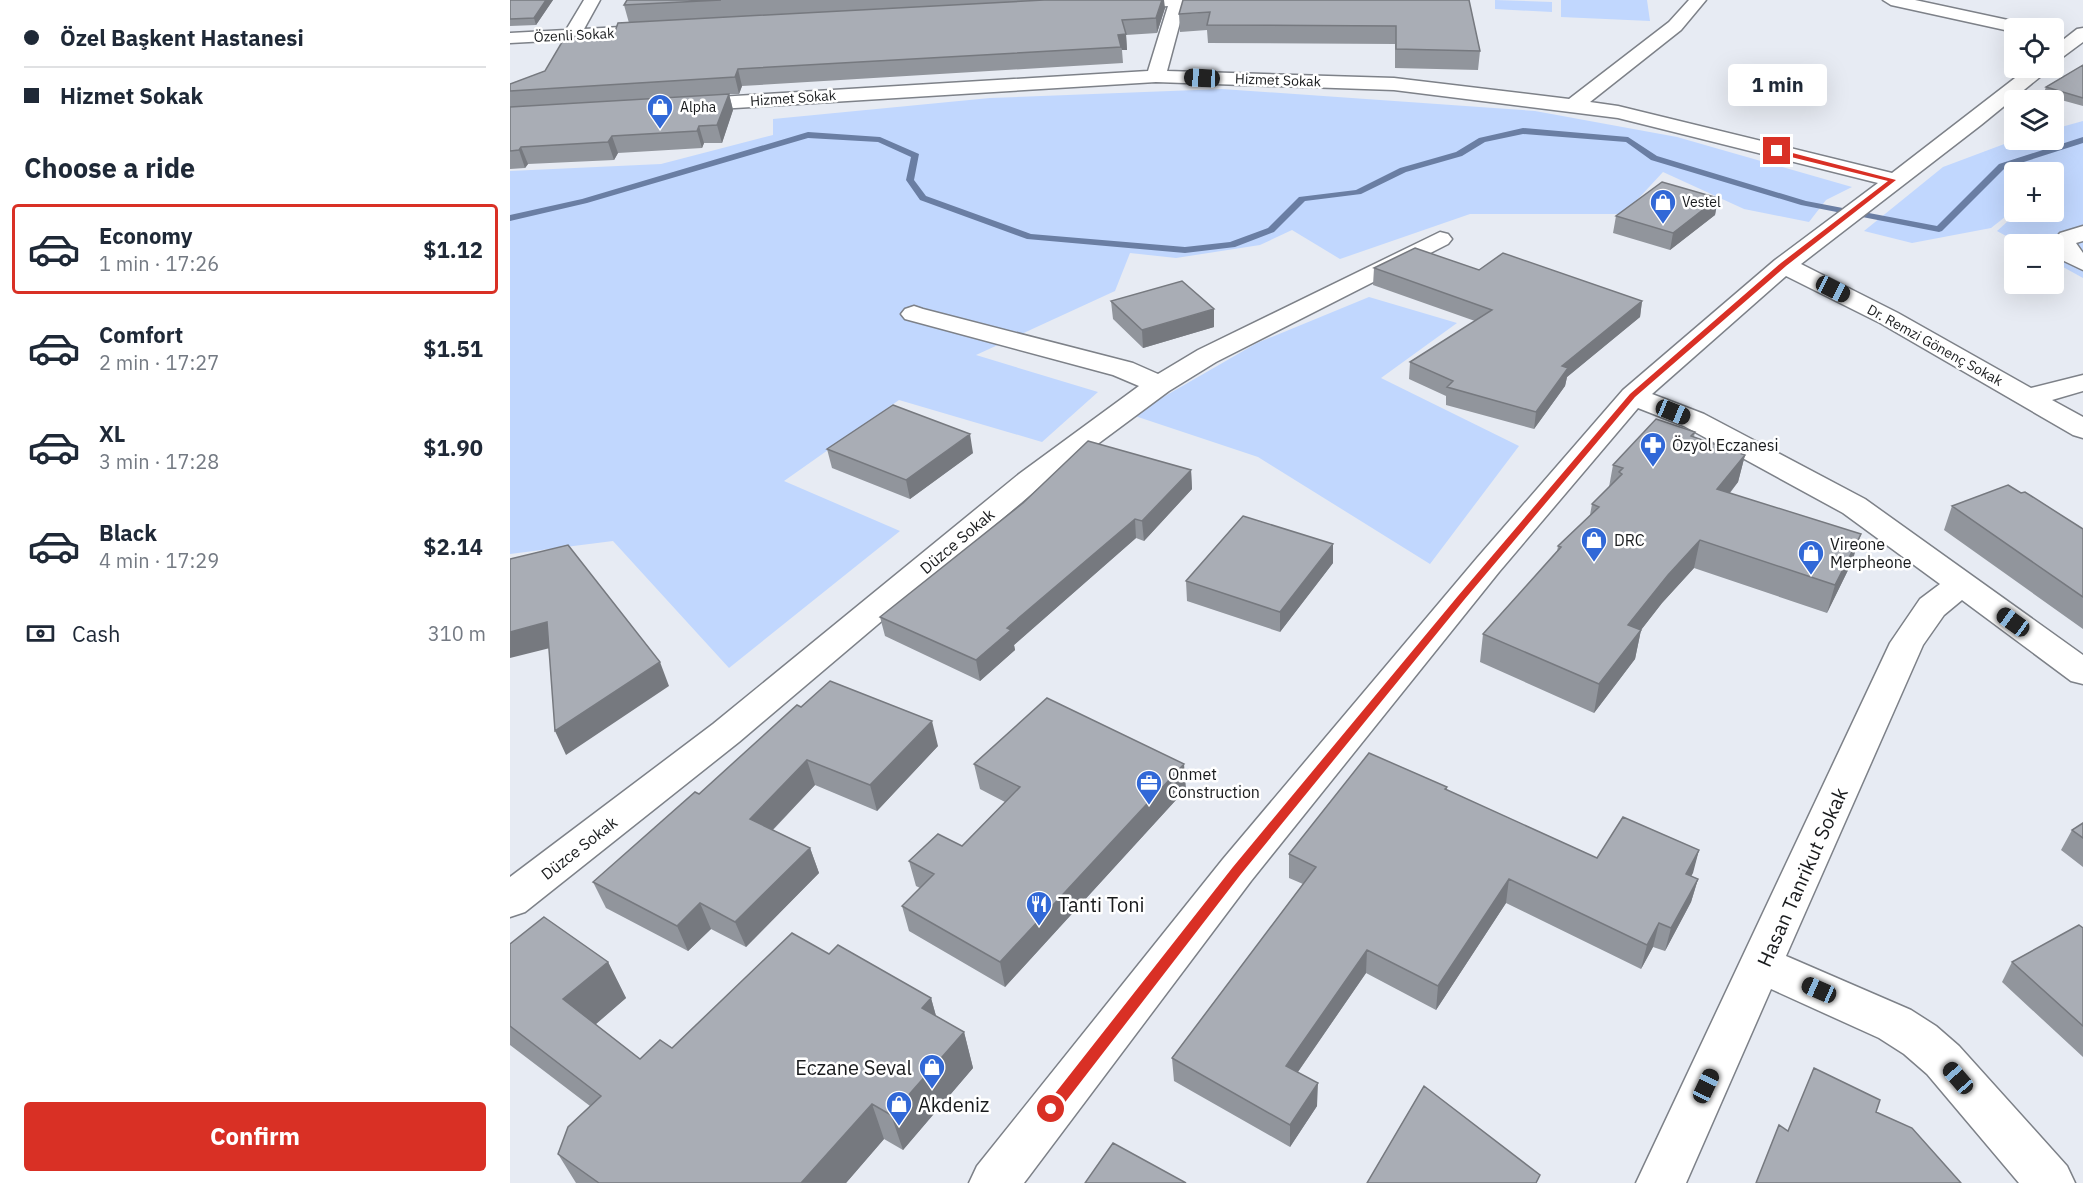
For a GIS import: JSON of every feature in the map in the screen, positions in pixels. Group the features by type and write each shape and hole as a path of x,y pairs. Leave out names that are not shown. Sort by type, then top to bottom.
{"street":[{"path":"572,35 592,0"},
{"path":"1107,4 1178,0 1156,75"},
{"path":"1573,106 1675,26 1698,0"},
{"path":"1891,0 2004,24"},
{"name":"Özenli Sokak","path":"510,38 678,29"},
{"path":"2064,48 2078,36"},
{"name":"Hizmet Sokak","path":"665,106 1156,75 1413,86 1573,106 1638,117 1893,180"},
{"path":"994,1183 1237,870 1466,592 1633,396 1784,265 1893,180 1974,121 2027,78"},
{"path":"2073,238 2070,255 2083,263"},
{"name":"Düzce Sokak","path":"510,900 726,733 1030,480 1160,385 1207,356 1440,239"},
{"name":"Dr. Remzi Gönenç Sokak","path":"1784,265 1889,318 2083,429"},
{"path":"914,314 1123,369 1160,385"},
{"path":"2029,397 2083,383"},
{"path":"1633,396 1694,420 1844,501 1894,533 1961,585 2083,672"},
{"name":"Hasan Tanrikut Sokak","path":"1661,1183 1907,643 1932,606 1961,585"},
{"path":"1762,964 1895,1024 1920,1040 1943,1060 2050,1183"}],"shaded area":[{"path":"1495,0 1552,2 1552,12 1495,9"},
{"path":"1561,0 1647,0 1650,21 1561,17"},
{"path":"1222,89 1535,111 1677,137 1852,187 1826,200 1809,222 1744,209 1663,172 1624,214 1470,214 1340,259 1292,230 1260,245 1176,258 1130,253 1115,291 976,355 1098,392 1042,442 899,400 784,481 900,531 729,668 613,541 510,554 510,171 661,164 773,135 773,119 990,98"},
{"path":"2083,121 2083,278 2064,268 2064,234 2004,235 1997,231 2007,222 2064,222 2064,162 2004,162 2004,218 1991,228 1912,243 1864,231 1943,167 2004,144 2004,150 2064,150 2064,126"},
{"path":"1369,297 1457,323 1381,378 1519,446 1430,564 1258,457 1132,415 1257,343"}],"building":[{"path":"510,0 546,0 534,18 510,19"},
{"path":"627,0 721,0 624,5"},
{"path":"1044,0 1162,0 1156,18 1122,20 1126,34 1118,35 1121,47 738,69 735,77 510,91 510,84 545,71 565,37 614,34 618,23"},
{"path":"1183,0 1469,0 1480,51 1396,49 1396,26 1207,25 1210,12 1179,14"},
{"path":"2083,65 2083,98 2064,92 2064,90 2046,87"},
{"path":"729,94 717,125 699,126 697,131 612,136 608,142 521,147 519,150 510,151 510,107"},
{"path":"1662,182 1718,198 1673,233 1616,216"},
{"path":"1415,248 1479,270 1503,253 1642,301 1562,366 1568,368 1536,412 1447,387 1453,381 1410,362 1492,310 1374,268"},
{"path":"1182,281 1214,309 1142,330 1111,301"},
{"path":"893,405 970,434 906,480 827,449"},
{"path":"1656,419 1695,432 1691,436 1745,455 1717,489 1861,534 1835,585 1700,540 1628,625 1641,630 1599,684 1483,634 1561,547 1558,546 1599,507 1592,504 1622,474 1619,472 1623,468 1613,465"},
{"path":"1088,441 1191,470 1142,521 1135,519 1007,628 1011,630 976,660 880,617 1023,503"},
{"path":"2008,485 2021,493 2025,492 2083,529 2083,597 1952,506"},
{"path":"1243,516 1333,544 1280,612 1186,581"},
{"path":"568,545 660,662 555,731 547,622 510,632 510,559"},
{"path":"830,681 932,721 870,785 807,760 750,819 810,848 735,922 700,903 677,926 593,882 695,792 699,794 797,705 801,707"},
{"path":"1047,698 1184,764 1000,962 902,906 934,874 909,861 938,834 962,846 1020,787 974,764"},
{"path":"1369,753 1597,858 1623,817 1699,850 1686,874 1698,879 1671,928 1659,923 1647,945 1509,879 1438,986 1367,950 1286,1066 1318,1083 1290,1125 1172,1058 1316,867 1289,854"},
{"path":"2083,823 2083,838 2072,830"},
{"path":"544,917 608,962 563,999 640,1059 660,1040 672,1048 792,933 829,954 838,945 931,998 922,1008 964,1032 891,1115 872,1104 801,1183 599,1183 558,1154 568,1127 601,1096 510,1026 510,944"},
{"path":"2079,925 2083,928 2083,1026 2012,962"},
{"path":"1814,1068 1880,1100 1876,1112 1912,1128 1961,1183 1756,1183 1779,1125 1788,1131"},
{"path":"1424,1086 1540,1175 1536,1183 1367,1183"},
{"path":"1113,1143 1186,1183 1085,1183"}],"waterway":[{"path":"510,218 584,201 808,135 880,140 916,156 910,180 923,198 1030,237 1185,250 1232,245 1271,230 1302,199 1358,192 1403,170 1459,154 1482,140 1523,131 1628,140 1654,158 1804,203 1939,229 2002,166 2083,140"}],"place":[{"name":"Alpha","path":"660,130"},
{"name":"Vestel","path":"1663,225"},
{"name":"Özyol Eczanesi","path":"1653,468"},
{"name":"DRC","path":"1594,563"},
{"name":"Vireone Merpheone","path":"1811,576"},
{"name":"Onmet Construction","path":"1149,806"},
{"name":"Tanti Toni","path":"1039,927"},
{"name":"Eczane Seval","path":"932,1090"},
{"name":"Akdeniz","path":"899,1127"}],"route":[{"path":"1051,1109 1237,870 1461,598 1633,396 1784,265 1893,180 1777,151"}]}
